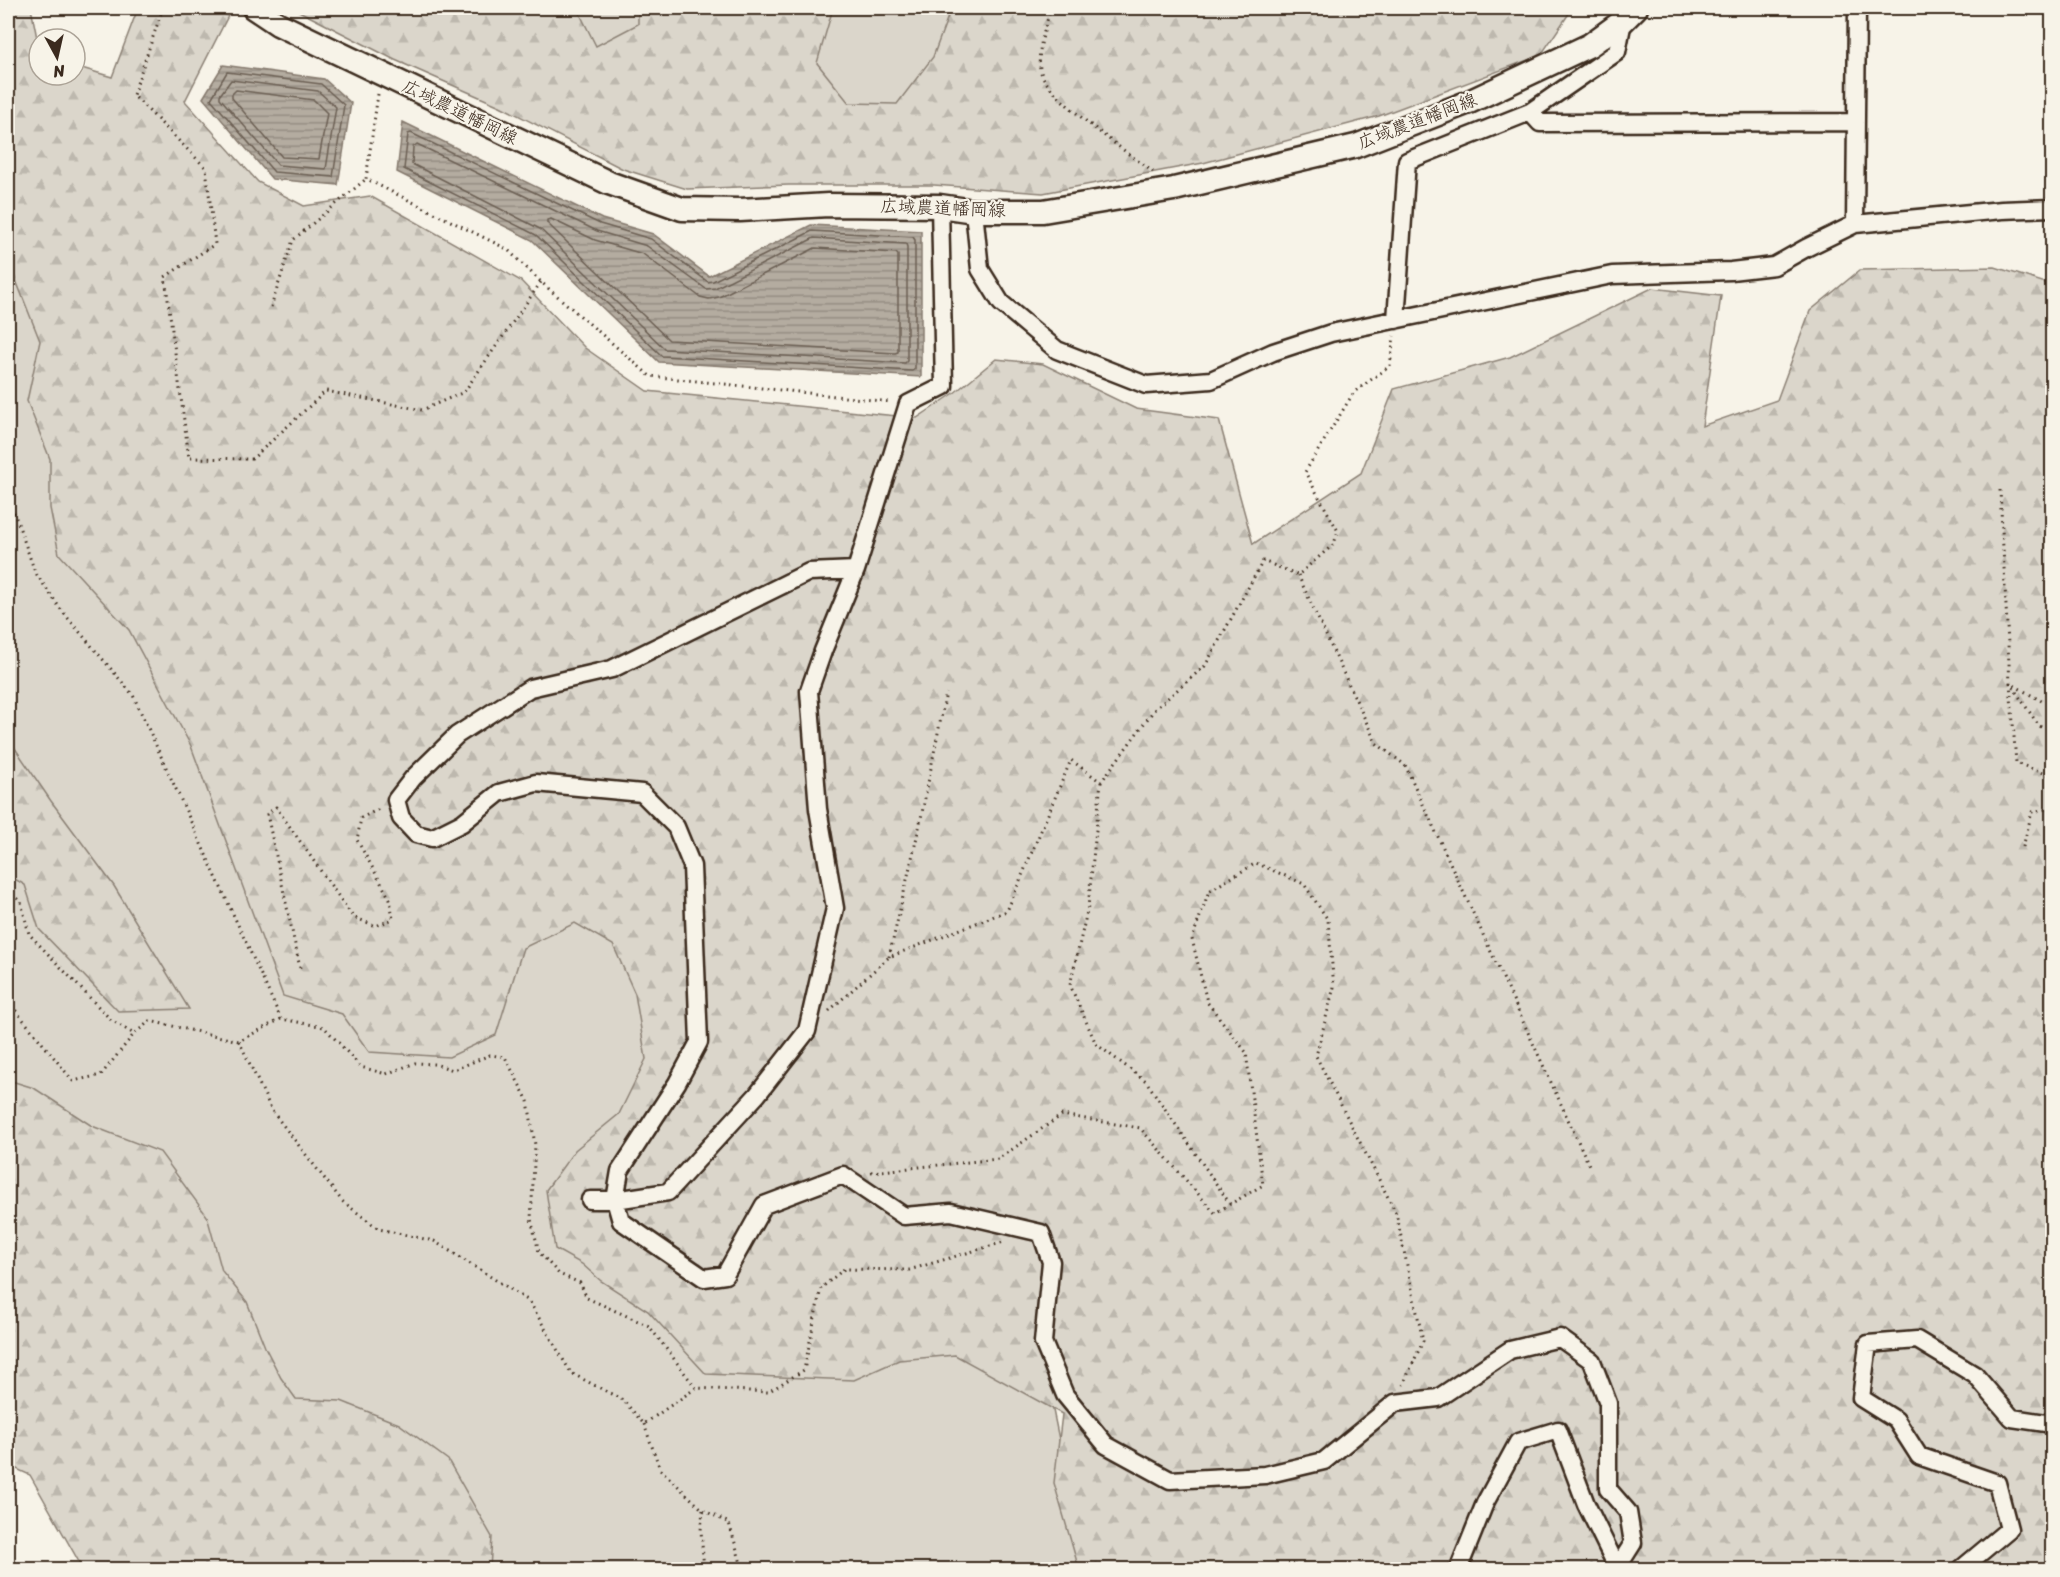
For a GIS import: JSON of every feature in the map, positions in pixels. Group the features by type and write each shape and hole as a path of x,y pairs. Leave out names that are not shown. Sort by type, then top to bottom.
{"street":[{"name":"広域農道幡岡線","path":"254,8 278,24 609,183 682,209 740,210 828,205 940,206 974,211 1043,212 1174,189 1356,146 1469,102 1580,50 1630,14"},
{"path":"1855,224 1857,8"},
{"path":"1396,320 1407,161 1530,112 1617,52 1630,14"},
{"path":"1530,112 1540,123 1855,122"},
{"path":"590,1200 615,1200 668,1191 757,1095 807,1031 835,908 818,809 809,691 856,570 908,404 944,386 940,206"},
{"path":"974,211 980,269 1001,303 1057,350 1146,385 1211,380 1274,352 1331,333 1612,275 1731,271 1774,266 1855,224 2002,210 2052,208"},
{"path":"856,570 809,572 612,669 530,688 457,735 413,778 396,800 401,818 416,834 432,838 462,823 500,793 536,783 642,793 676,827 692,866 699,1042 677,1083 620,1171 615,1200 621,1221 704,1278 725,1275 764,1205 843,1175 904,1216 951,1212 1041,1233 1051,1262 1043,1342 1065,1395 1106,1445 1170,1480 1265,1475 1324,1461 1395,1403 1438,1398 1510,1350 1560,1338 1592,1361 1608,1403 1608,1489 1628,1512 1633,1543 1616,1568"},
{"path":"1960,1569 2009,1529 1997,1483 1919,1456 1896,1420 1862,1398 1868,1344 1917,1340 1975,1375 2012,1418 2052,1424"},
{"path":"1458,1569 1485,1503 1518,1442 1558,1430 1586,1504 1616,1568"}],"path":[{"path":"163,8 133,95 206,168 215,244 165,277 189,458 252,459 326,390 422,410 464,392 540,282"},
{"path":"1051,8 1040,47 1042,74 1062,100 1174,189"},
{"path":"271,307 293,240 366,178 381,74"},
{"path":"366,178 507,249 540,282 650,376 908,404"},
{"path":"1298,575 1334,544 1338,531 1305,472 1354,392 1390,366 1396,320"},
{"path":"2000,490 2016,763 2052,776"},
{"path":"8,495 35,572 62,610 133,695 281,1019"},
{"path":"1230,1204 1146,1081 1096,1044 1070,985 1088,907 1101,782 1154,710 1205,666 1263,561 1298,575 1376,743 1405,765 1588,1165"},
{"path":"2010,683 2052,707"},
{"path":"2010,683 2038,726 2052,731"},
{"path":"889,957 919,828 946,693"},
{"path":"807,1031 889,957 1007,911 1071,759 1101,782"},
{"path":"300,968 267,814 276,807 353,917 376,926 393,919 390,899 357,840 361,818 396,800"},
{"path":"2023,847 2032,812 2052,808"},
{"path":"843,1175 998,1159 1062,1115 1140,1128 1215,1213 1263,1185 1246,1052 1208,1002 1192,939 1209,891 1256,863 1304,884 1328,920 1334,987 1316,1056 1396,1213 1423,1341 1395,1403"},
{"path":"8,890 21,902 29,934 111,1020 134,1034"},
{"path":"8,1001 73,1081 101,1075 134,1034 150,1021 239,1041 281,1019 324,1027 361,1067 386,1074 415,1063 435,1064 453,1070 490,1055 505,1057 528,1101 535,1145 531,1220 539,1252 559,1274 580,1283 587,1298 648,1326 696,1388"},
{"path":"239,1041 272,1111 342,1201 379,1229 434,1241 529,1301 571,1373 623,1400 644,1424 660,1469 703,1510 729,1523 743,1569"},
{"path":"644,1424 696,1388 768,1392 804,1370 821,1288 844,1269 909,1270 1010,1241"},
{"path":"703,1510 701,1530 704,1569"}],"green space":[{"path":"8,8 31,8 35,27 27,27 27,87 87,87 87,70 112,77 138,8 214,8 228,16 185,101 258,182 304,206 370,196 521,281 585,348 647,391 917,418 953,394 996,359 1043,364 1136,409 1219,420 1253,544 1361,473 1394,389 1510,357 1652,288 1721,296 1702,426 1777,400 1810,311 1860,270 1995,267 2052,285 2052,1569 1079,1569 1054,1483 1062,1414 955,1355 899,1360 854,1380 706,1374 648,1311 601,1281 582,1264 555,1249 546,1190 575,1150 619,1114 646,1059 635,994 613,945 575,923 523,948 496,1035 449,1057 369,1052 342,1014 283,996 191,746 129,630 59,554 50,508 50,459 27,401 40,341 8,260"},
{"path":"293,8 577,8 596,46 638,24 638,8 833,8 817,63 849,103 897,104 933,57 951,8 1562,8 1570,12 1541,55 1379,116 1203,163 1043,193 934,185 789,185 687,189 623,169 500,106 395,60"},
{"path":"472,8 1140,8 915,116 586,60"},
{"path":"8,215 566,900 643,944 968,1334 1047,1381 1068,1483 1099,1569 469,1569 283,1427 8,1120"},
{"path":"8,738 114,886 189,1009 118,1011 39,929 25,885 8,875 8,829 12,829 8,819"},
{"path":"8,1080 34,1088 92,1126 160,1152 207,1216 222,1271 247,1302 265,1347 281,1378 296,1399 341,1401 399,1424 448,1460 492,1537 490,1569 83,1569 30,1475 8,1465"}],"water":[{"path":"223,65 324,79 351,103 338,185 272,179 203,98"},
{"path":"403,122 602,219 653,234 709,276 811,225 921,231 921,377 659,362 532,240 397,172"}]}
